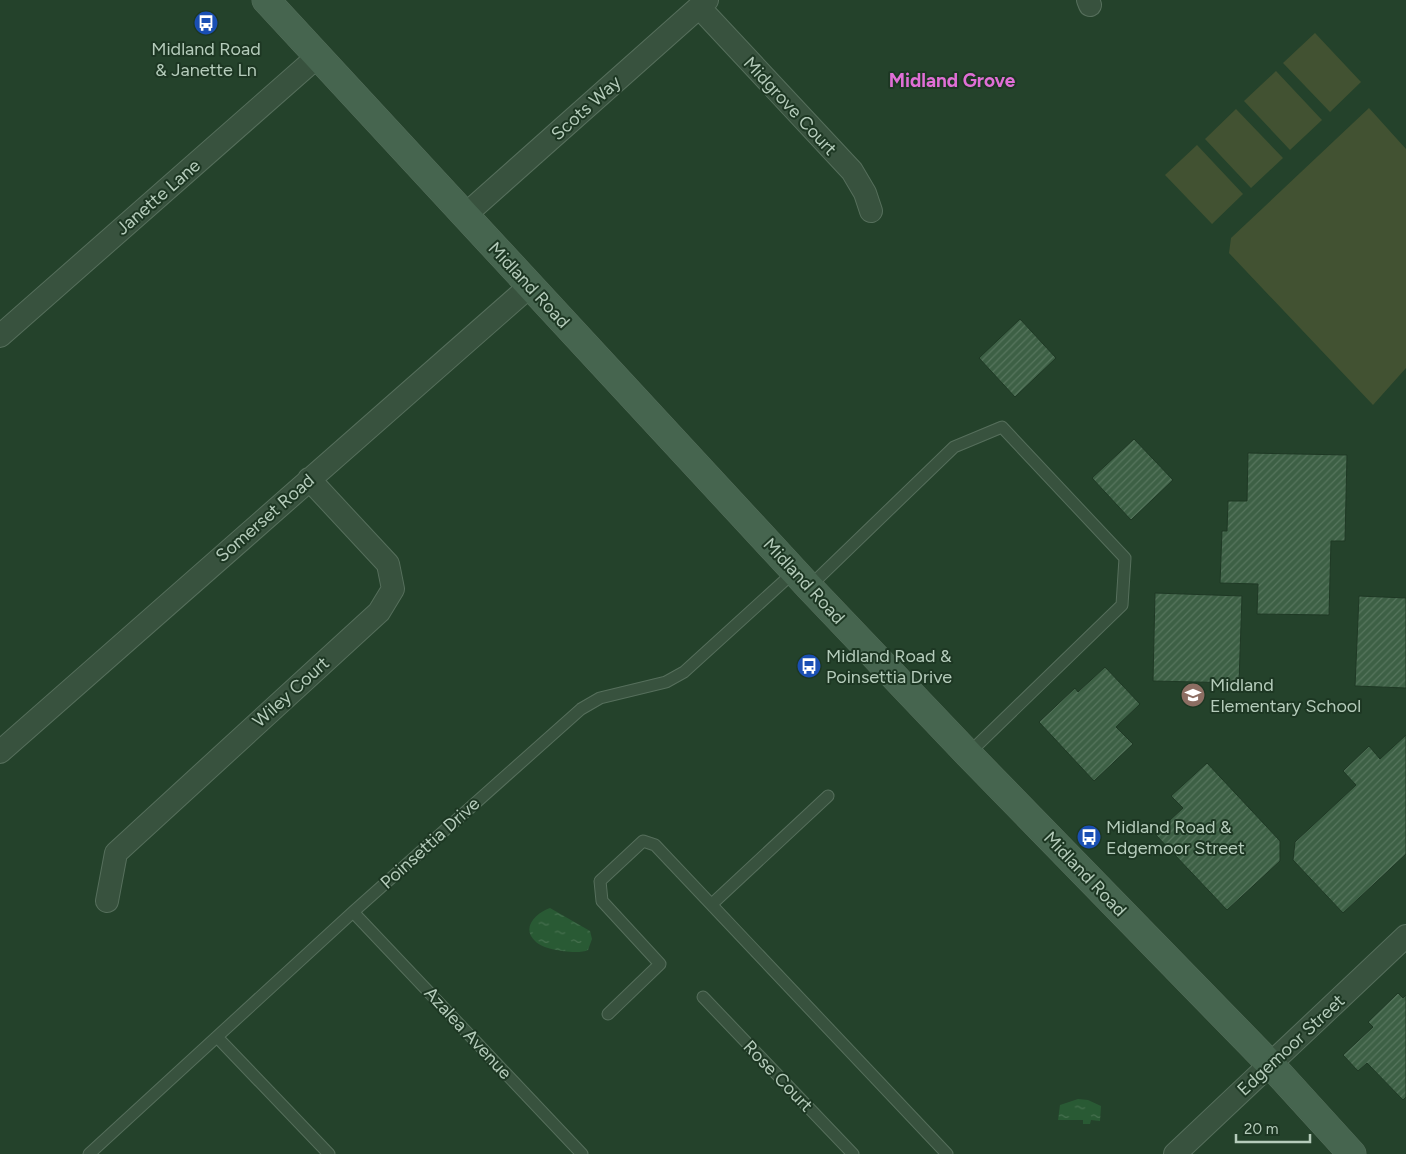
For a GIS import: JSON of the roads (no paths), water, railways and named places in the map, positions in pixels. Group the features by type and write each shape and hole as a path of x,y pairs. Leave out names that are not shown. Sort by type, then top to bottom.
{"main road":[{"name":"Midland Road","path":"266,0 802,579 968,754 1271,1065 1352,1154"}],"street":[{"name":"Midgrove Court","path":"700,2 852,171 865,193 871,211"},
{"name":"Scots Way","path":"464,216 700,2"},
{"name":"Janette Lane","path":"0,336 317,57"},
{"name":"Somerset Road","path":"0,752 530,286"},
{"name":"Wiley Court","path":"107,901 116,853 379,612 393,589 388,564 309,479"},
{"name":"Edgemoor Street","path":"1177,1153 1406,936"}],"lane":[{"name":"Poinsettia Drive","path":"89,1154 353,912 581,710 600,698 666,682 684,672 802,579 954,447 1002,427 1125,558 1122,605 968,754"},
{"path":"712,904 828,796"},
{"path":"608,1014 660,964 602,901 600,881 642,841 656,845 947,1154"},
{"name":"Azalea Avenue","path":"353,912 582,1154"},
{"name":"Rose Court","path":"703,997 853,1154"},
{"path":"217,1037 329,1154"}],"water":[{"path":"550,908 590,931 592,939 588,950 577,952 561,951 540,945 531,937 530,926 535,917"},
{"path":"1078,1099 1088,1100 1101,1106 1100,1121 1091,1120 1090,1124 1083,1124 1083,1120 1058,1120 1060,1105"}],"place":[{"name":"Midland Road & Janette Ln","path":"206,23"},
{"name":"Midland Road & Poinsettia Drive","path":"809,666"},
{"name":"Midland Elementary School","path":"1193,695"},
{"name":"Midland Road & Edgemoor Street","path":"1089,837"}],"district":[{"name":"Midland Grove","path":"952,80"}]}
